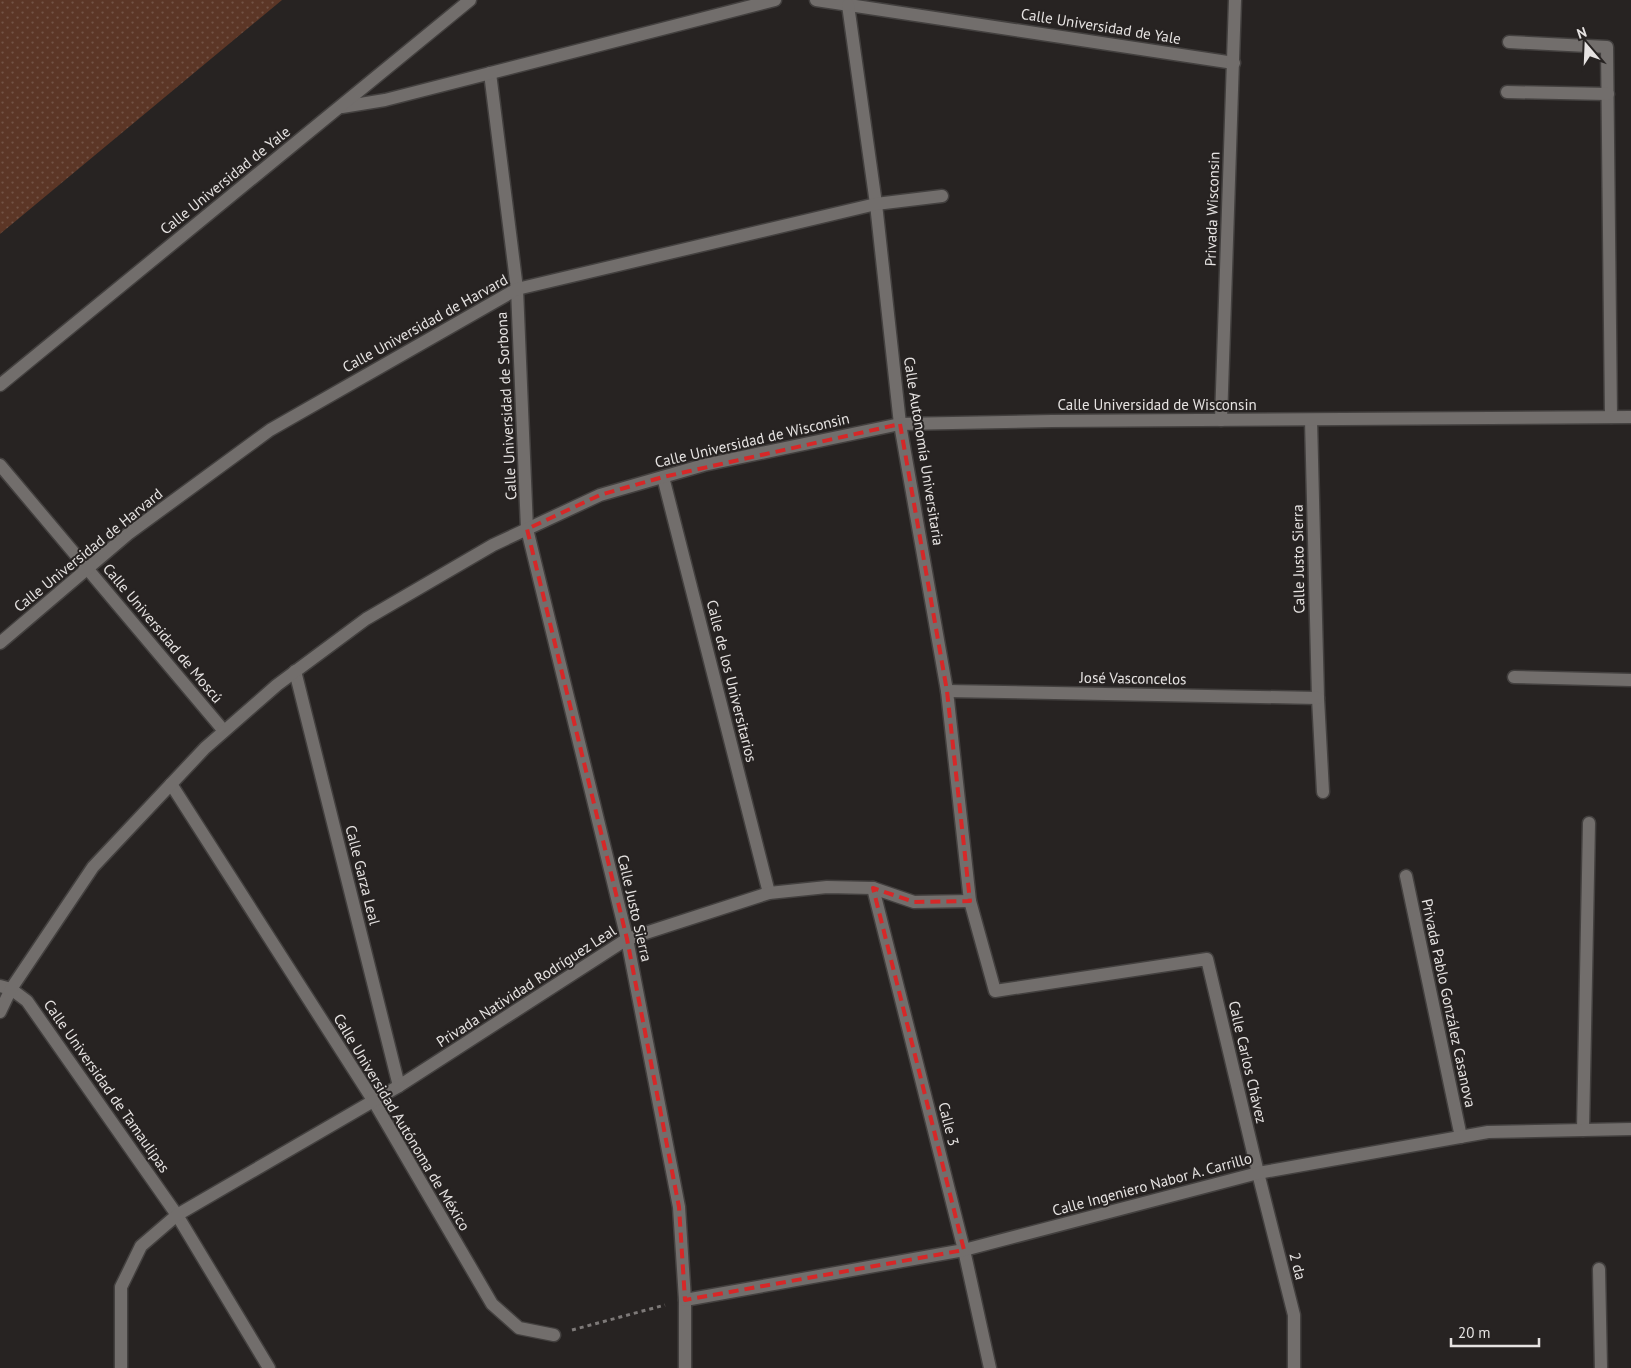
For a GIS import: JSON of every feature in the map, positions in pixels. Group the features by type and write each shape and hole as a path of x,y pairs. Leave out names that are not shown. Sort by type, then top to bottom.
{"street":[{"name":"Calle Universidad de Yale","path":"0,386 470,0"},
{"path":"339,107 385,100 775,0"},
{"name":"Calle Universidad de Yale","path":"816,0 1234,63"},
{"name":"Privada Wisconsin","path":"1221,420 1236,0"},
{"name":"Calle Autonomía Universitaria","path":"848,5 876,204 900,424 947,691 970,901"},
{"path":"1509,42 1607,47 1611,417"},
{"name":"Calle Universidad de Sorbona","path":"490,73 517,289 528,529"},
{"path":"1508,92 1608,94"},
{"name":"Calle Universidad de Harvard","path":"0,644 128,534 270,430 517,289 876,204 942,196"},
{"name":"Calle Universidad de Wisconsin","path":"0,1012 5,987 93,867 205,748 224,731 295,671 366,619 493,545 600,496 704,465 900,424 1631,417"},
{"name":"Calle Justo Sierra","path":"1311,420 1318,698 1323,792"},
{"name":"Calle Universidad de Moscú","path":"0,466 224,731"},
{"name":"Calle de los Universitarios","path":"663,477 769,893"},
{"name":"Calle Justo Sierra","path":"528,529 627,939 679,1207 685,1300 685,1368"},
{"name":"Calle Garza Leal","path":"295,671 399,1086"},
{"path":"1514,677 1631,680"},
{"name":"José Vasconcelos","path":"947,691 1318,698"},
{"name":"Calle Universidad Autónoma de México","path":"171,784 373,1100 492,1304 518,1328 554,1335"},
{"path":"1584,1130 1589,823"},
{"name":"Privada Pablo González Casanova","path":"1406,876 1461,1137"},
{"name":"Privada Natividad Rodríguez Leal","path":"121,1368 121,1287 141,1246 177,1215 399,1086 627,939 769,893 827,887 873,888 914,902 970,901"},
{"name":"Calle 3","path":"873,888 964,1250 990,1368"},
{"name":"Calle Carlos Chávez","path":"970,901 995,992 1207,959 1258,1173"},
{"name":"Calle Universidad de Tamaulipas","path":"5,987 27,1000 177,1215 270,1368"},
{"name":"Calle Ingeniero Nabor A. Carrillo","path":"685,1300 964,1250 1258,1173 1488,1132 1631,1128"},
{"name":"2 da","path":"1258,1173 1294,1315 1294,1368"},
{"path":"1599,1269 1601,1368"}],"path":[{"path":"554,1335 685,1300"}],"highlighted area":[{"path":"900,424 947,691 970,901 914,902 873,888 964,1250 685,1300 679,1207 627,939 527,529 600,495 663,477"}],"shaded area":[{"path":"0,0 282,0 0,234"}]}
